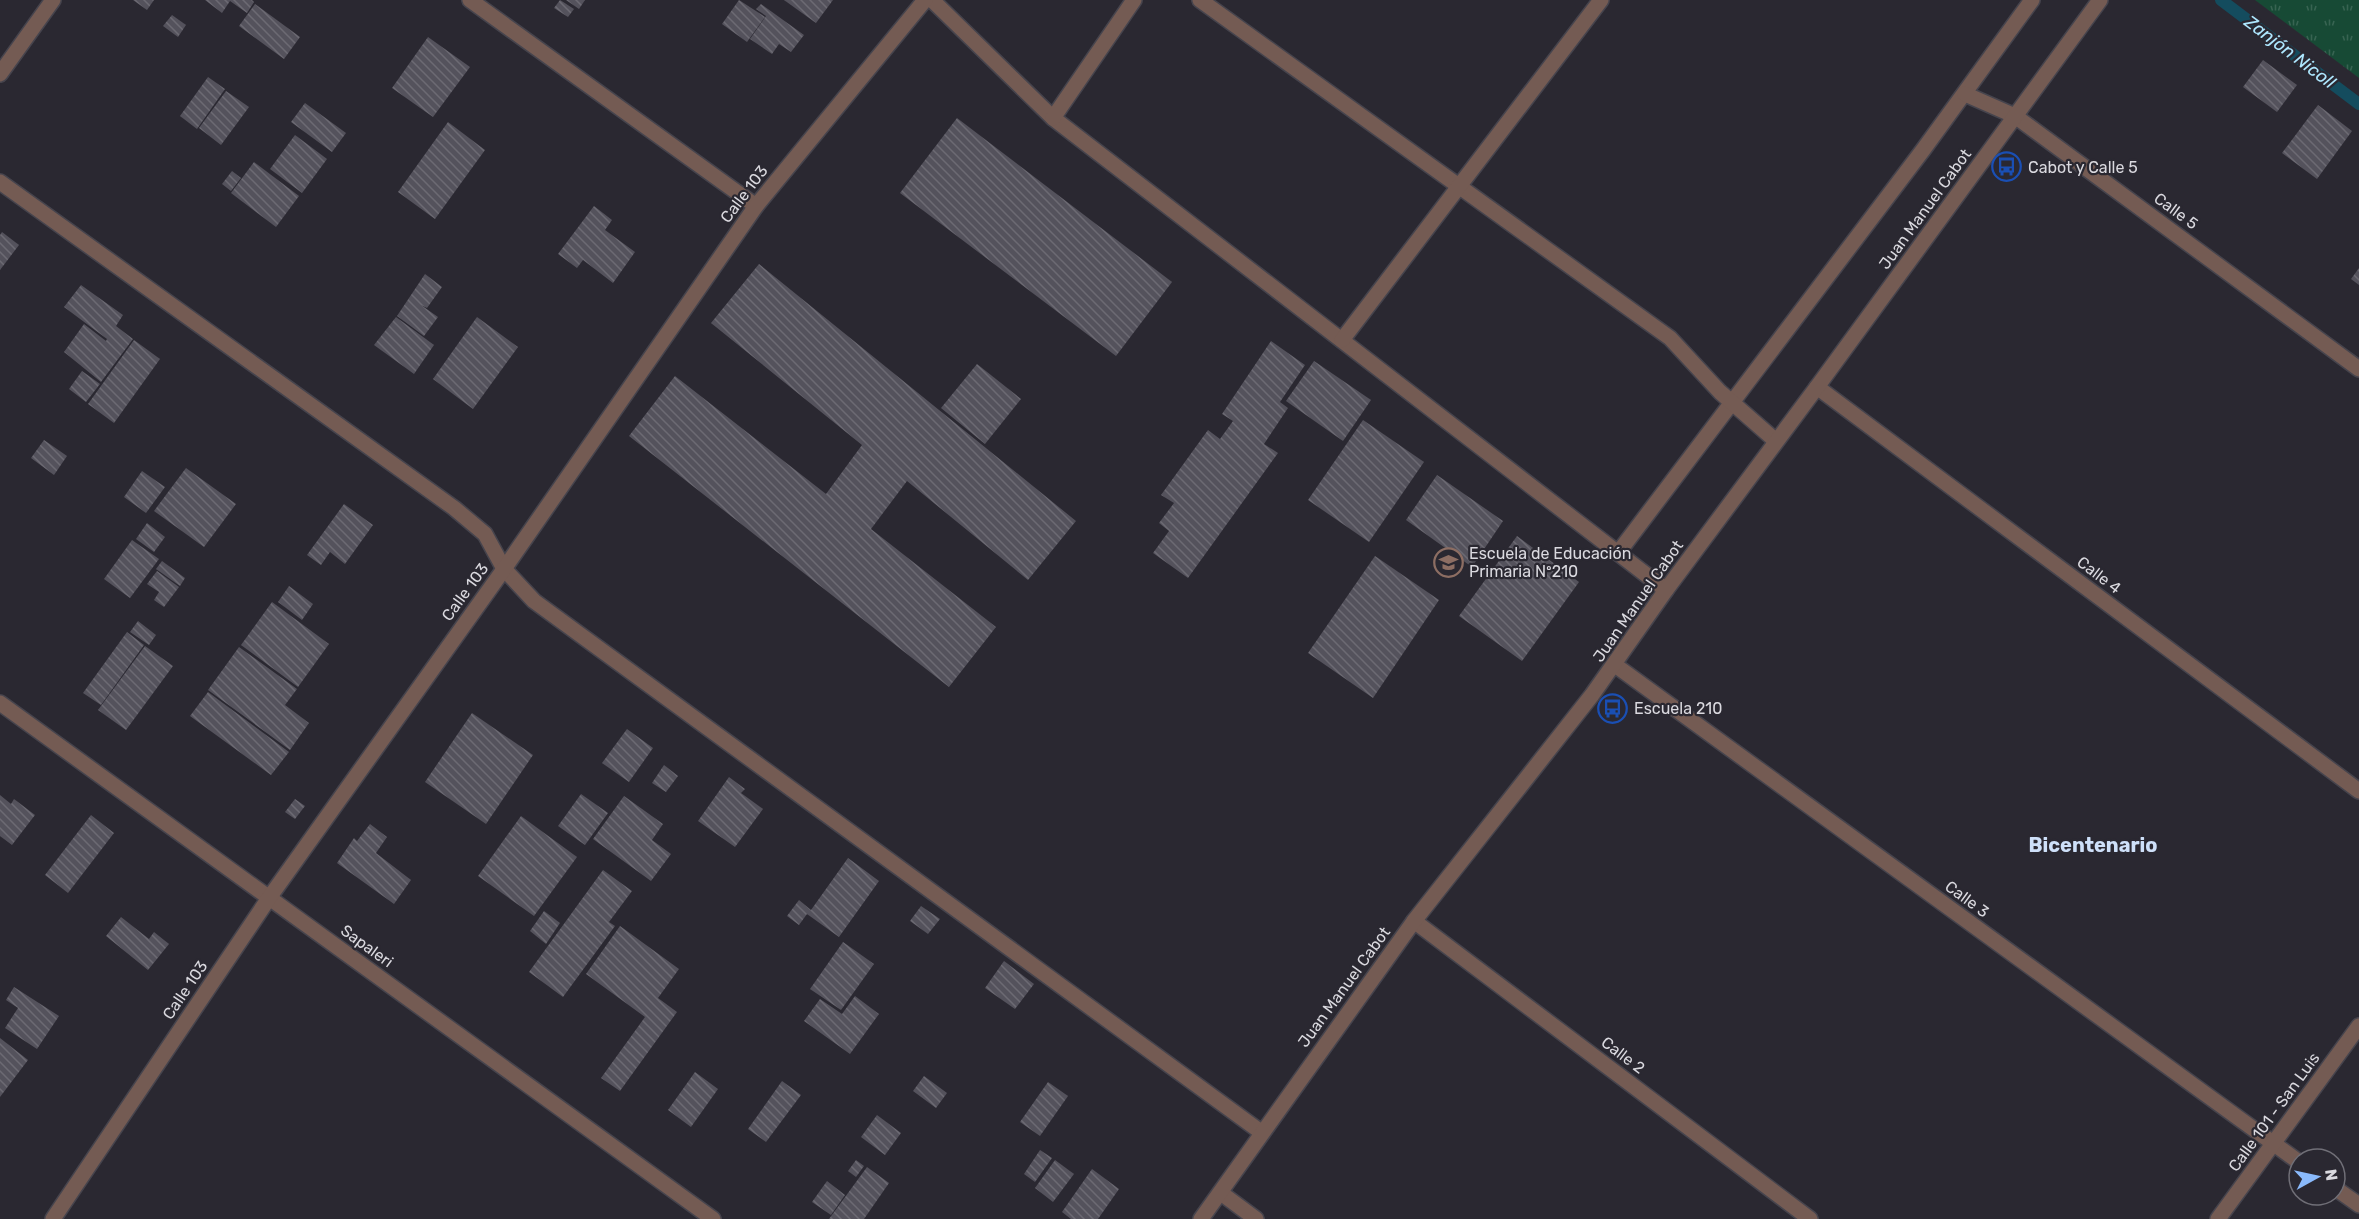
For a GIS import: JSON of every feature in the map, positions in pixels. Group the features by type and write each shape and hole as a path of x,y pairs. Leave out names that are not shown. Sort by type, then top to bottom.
{"street":[{"path":"0,74 53,0"},
{"path":"470,0 756,206"},
{"name":"Calle 103","path":"53,1219 269,898 504,569 756,206 924,0"},
{"path":"932,0 1053,118 1666,590"},
{"path":"1053,118 1134,0"},
{"path":"1200,0 1670,338 1733,404 1776,441"},
{"path":"1342,340 1601,0"},
{"path":"1618,554 1965,94 2032,0"},
{"name":"Juan Manuel Cabot","path":"1201,1219 1414,921 1615,665 1666,590 2100,0"},
{"name":"Calle 5","path":"1965,94 2015,116 2359,369"},
{"path":"0,182 454,508 485,534 504,569 534,601 1261,1132"},
{"name":"Calle 4","path":"1817,387 2359,792"},
{"name":"Calle 3","path":"1615,665 2287,1154"},
{"name":"Sapaleri","path":"0,704 713,1219"},
{"name":"Calle 2","path":"1414,921 1810,1219"},
{"name":"Calle 101 - San Luis","path":"2218,1219 2359,1026"},
{"path":"1221,1193 1256,1219"}],"green space":[{"path":"2255,0 2359,0 2359,78"}],"building":[{"path":"133,0 154,0 147,10"},
{"path":"205,0 252,0 254,2 247,13 230,1 222,13"},
{"path":"560,0 574,9 568,17 554,8"},
{"path":"566,0 585,0 579,9"},
{"path":"739,0 765,17 747,42 722,24"},
{"path":"784,0 833,0 816,23"},
{"path":"255,4 300,37 284,59 239,26"},
{"path":"761,4 804,35 791,52 779,44 772,54 750,39 766,16 756,9"},
{"path":"172,15 186,25 178,37 163,26"},
{"path":"428,37 470,67 433,117 392,88"},
{"path":"2263,60 2297,85 2277,112 2243,87"},
{"path":"208,77 225,89 197,129 180,116"},
{"path":"226,91 249,107 221,145 199,128"},
{"path":"305,103 346,133 332,152 291,122"},
{"path":"2318,105 2352,131 2317,179 2282,153"},
{"path":"957,118 1172,282 1116,356 900,193"},
{"path":"448,122 485,150 435,219 398,192"},
{"path":"295,135 327,159 302,193 270,169"},
{"path":"254,162 299,196 276,227 231,193"},
{"path":"232,171 241,178 231,191 222,184"},
{"path":"594,206 612,220 605,230 635,252 613,283 583,260 577,268 558,254"},
{"path":"2,232 19,245 0,270 0,235"},
{"path":"759,264 1076,521 1028,580 907,481 871,529 996,627 949,687 629,436 675,376 826,494 862,445 711,323"},
{"path":"2359,268 2359,285 2351,279"},
{"path":"425,274 442,287 427,308 421,305 438,317 424,336 397,316"},
{"path":"81,285 123,315 116,326 133,339 101,382 64,352 84,324 106,341 107,339 64,307"},
{"path":"396,317 434,345 414,374 374,345"},
{"path":"477,317 518,347 473,409 433,379"},
{"path":"134,340 160,359 114,423 88,404"},
{"path":"1271,341 1305,365 1280,402 1288,408 1264,444 1278,453 1188,578 1153,553 1169,531 1159,523 1174,503 1161,495 1208,430 1220,439 1233,421 1222,414"},
{"path":"1314,361 1371,400 1343,441 1286,401"},
{"path":"977,364 1021,399 985,444 941,408"},
{"path":"82,371 100,384 86,402 69,389"},
{"path":"1363,420 1424,462 1369,542 1308,500"},
{"path":"44,440 67,456 54,475 31,458"},
{"path":"186,468 236,504 204,547 154,511"},
{"path":"142,471 165,487 146,513 124,497"},
{"path":"1437,475 1503,521 1472,567 1406,520"},
{"path":"344,504 373,525 345,564 330,552 321,565 307,555"},
{"path":"147,523 165,537 154,552 136,539"},
{"path":"1517,536 1579,582 1522,661 1459,616"},
{"path":"132,540 159,559 130,598 104,579"},
{"path":"1375,556 1439,600 1373,698 1308,653"},
{"path":"162,561 185,578 180,586 156,569"},
{"path":"157,571 179,587 164,607 154,600 159,592 147,584"},
{"path":"289,586 313,604 302,620 278,602"},
{"path":"272,602 329,644 298,687 241,645"},
{"path":"138,621 156,635 149,645 130,632"},
{"path":"127,632 144,645 101,705 83,693"},
{"path":"145,646 173,666 126,730 98,710"},
{"path":"239,647 297,689 285,705 309,723 290,750 208,690"},
{"path":"208,692 289,752 271,775 190,716"},
{"path":"472,713 533,755 486,824 425,782"},
{"path":"627,729 653,748 629,782 602,763"},
{"path":"664,765 678,776 666,792 652,783"},
{"path":"729,777 745,789 741,793 763,809 735,847 698,821"},
{"path":"581,794 608,813 585,845 558,826"},
{"path":"0,795 11,804 14,799 35,815 12,845 0,836"},
{"path":"624,796 663,824 652,840 671,854 651,881 593,839"},
{"path":"295,799 305,806 295,819 285,812"},
{"path":"91,815 114,833 68,893 45,875"},
{"path":"521,816 577,857 534,916 478,876"},
{"path":"370,824 387,837 376,853 411,880 394,904 337,863 354,838 357,841"},
{"path":"848,858 879,881 839,937 807,914 799,925 787,916 799,900 811,910"},
{"path":"603,870 632,891 609,922 615,926 563,997 529,972"},
{"path":"921,906 940,919 928,934 910,921"},
{"path":"544,911 560,923 546,944 530,931"},
{"path":"121,917 149,939 154,932 169,944 148,970 106,936"},
{"path":"620,926 679,969 658,998 677,1012 620,1091 601,1078 645,1017 586,974"},
{"path":"843,942 874,964 841,1010 810,989"},
{"path":"1004,961 1034,984 1015,1009 985,988"},
{"path":"14,987 59,1016 37,1049 5,1028 18,1008 6,1000"},
{"path":"855,996 879,1014 850,1054 804,1021 820,999 842,1014"},
{"path":"0,1038 28,1060 0,1097"},
{"path":"695,1072 718,1089 691,1127 668,1110"},
{"path":"924,1076 947,1093 936,1108 913,1091"},
{"path":"782,1081 801,1095 766,1142 748,1129"},
{"path":"1048,1082 1068,1096 1040,1136 1020,1122"},
{"path":"877,1115 901,1133 885,1155 861,1137"},
{"path":"1040,1150 1052,1158 1035,1182 1024,1174"},
{"path":"856,1160 864,1166 856,1177 848,1171"},
{"path":"1055,1160 1074,1174 1053,1202 1035,1188"},
{"path":"867,1167 889,1183 864,1219 829,1219"},
{"path":"1092,1169 1119,1189 1098,1219 1071,1219 1062,1212"},
{"path":"827,1181 845,1195 831,1215 812,1202"}],"waterway":[{"name":"Zanjón Nicoll","path":"2221,0 2359,104"}],"place":[{"name":"Cabot y Calle 5","path":"2007,167"},
{"name":"Escuela de Educación Primaria Nº210","path":"1448,562"},
{"name":"Escuela 210","path":"1613,708"}],"district":[{"name":"Bicentenario","path":"2093,845"}]}
